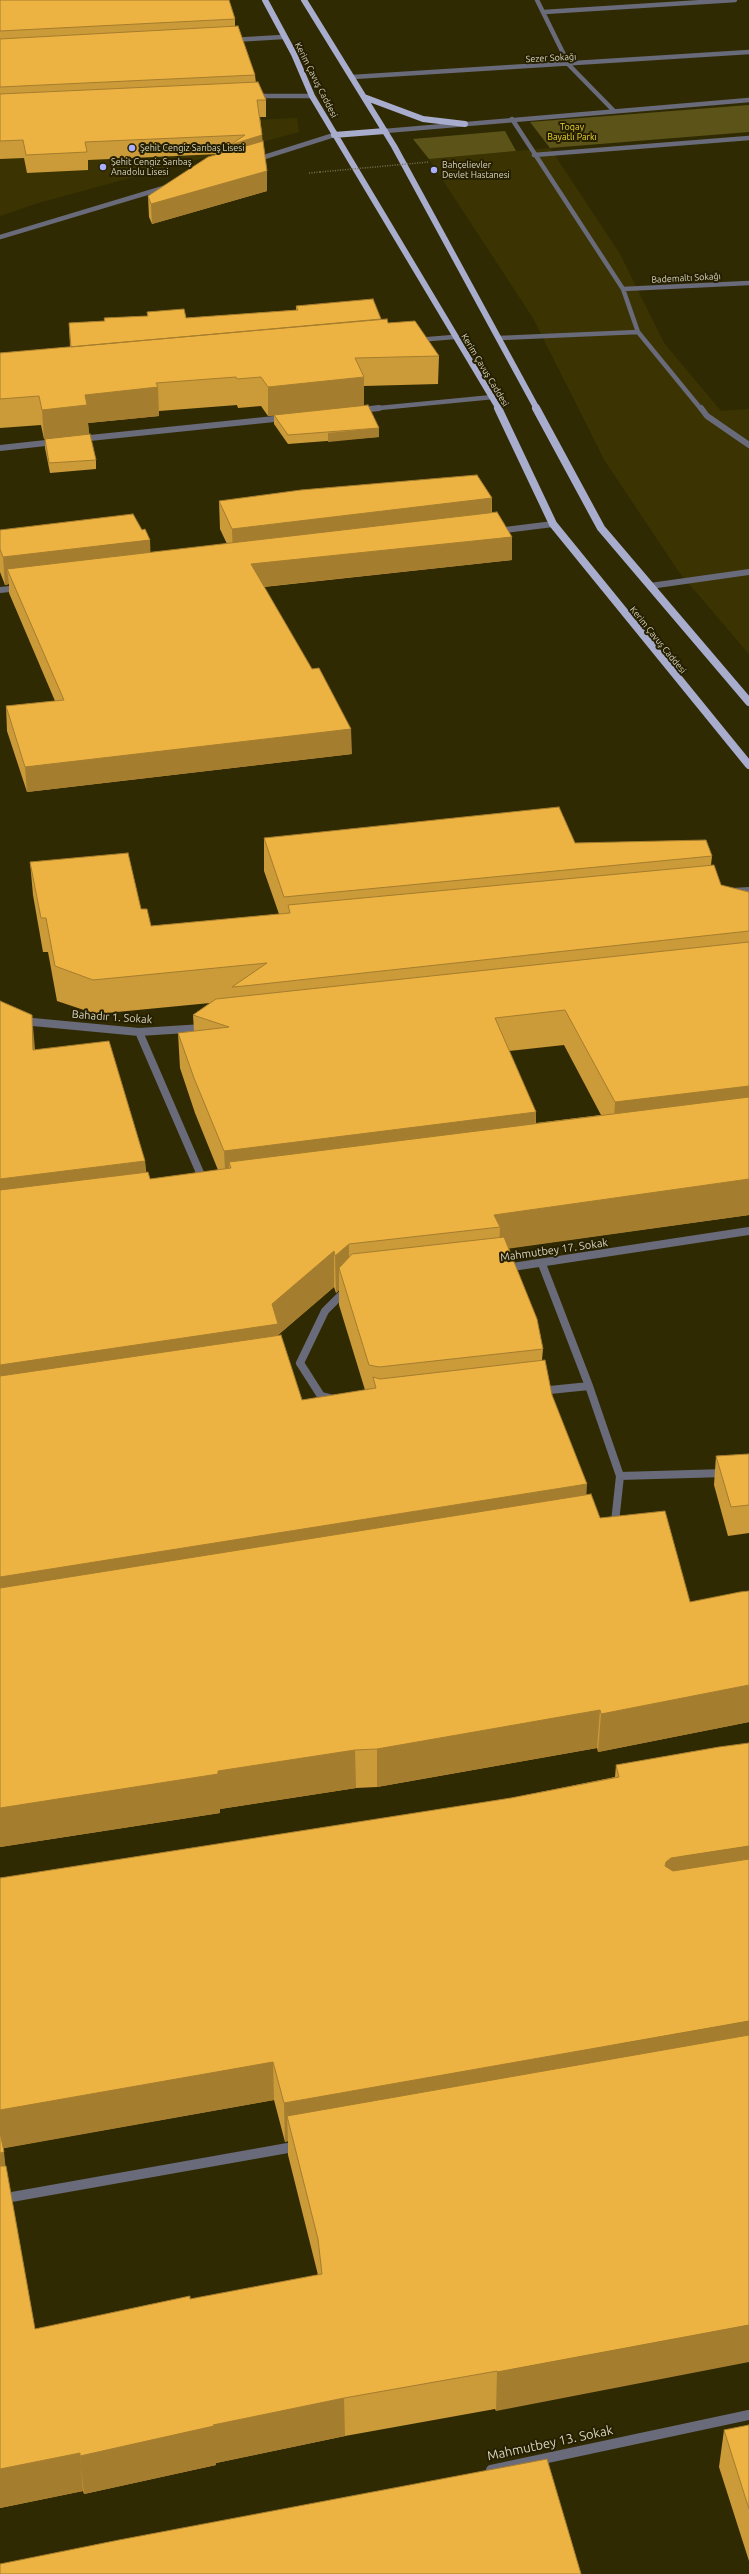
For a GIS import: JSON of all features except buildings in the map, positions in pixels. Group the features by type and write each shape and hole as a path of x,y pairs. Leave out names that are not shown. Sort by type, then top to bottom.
{"main road":[{"name":"Kerim Çavuş Caddesi","path":"265,0 283,37 294,54 312,96 334,135 454,337 493,397 553,524 749,765"},
{"path":"304,0 385,131 500,338 601,528 749,702"},
{"path":"364,97 423,119 465,124"},
{"path":"334,135 385,131"}],"street":[{"path":"537,0 569,65 614,111"},
{"path":"544,12 734,0"},
{"path":"228,40 283,37"},
{"name":"Sezer Sokağı","path":"353,77 569,65 749,52"},
{"path":"246,96 312,96"},
{"path":"385,131 749,100"},
{"path":"512,120 623,289 638,332 707,416 749,445"},
{"path":"250,161 334,135"},
{"path":"534,155 749,138"},
{"path":"0,237 175,184"},
{"name":"Bademaltı Sokağı","path":"623,289 749,283"},
{"path":"500,338 638,332"},
{"path":"407,341 454,337"},
{"path":"358,411 493,397"},
{"path":"72,440 294,417"},
{"path":"0,448 64,441"},
{"path":"490,532 553,524"},
{"path":"650,586 749,572"},
{"path":"0,590 24,587"},
{"path":"725,892 749,890"},
{"name":"Bahadır 1. Sokak","path":"16,1020 139,1032 214,1028"},
{"path":"139,1032 206,1187"},
{"name":"Mahmutbey 17. Sokak","path":"496,1269 542,1264 749,1231"},
{"path":"542,1264 589,1386 620,1476 615,1522 599,1525"},
{"path":"343,1401 321,1396 296,1364 325,1311 350,1286 357,1285"},
{"path":"534,1392 589,1386"},
{"path":"620,1476 734,1473"},
{"path":"0,2199 312,2143"},
{"name":"Mahmutbey 13. Sokak","path":"478,2473 749,2415"}],"path":[{"path":"320,172 428,162"}],"shaded area":[{"name":"Şehit Cengiz Sarıbaş Anadolu Lisesi","path":"297,118 299,132 38,203 0,216 0,134"},
{"path":"550,148 620,254 664,343 721,411 749,409 749,654 679,572 605,461 533,318 429,159"}],"green space":[{"name":"Togay Bayatlı Parkı","path":"749,105 749,132 550,148 530,122"},
{"path":"505,131 516,151 429,159 413,139"}],"place":[{"name":"Şehit Cengiz Sarıbaş Lisesi","path":"132,148"},
{"name":"Şehit Cengiz Sarıbaş Anadolu Lisesi","path":"103,167"},
{"name":"Bahçelievler Devlet Hastanesi","path":"434,170"}]}
